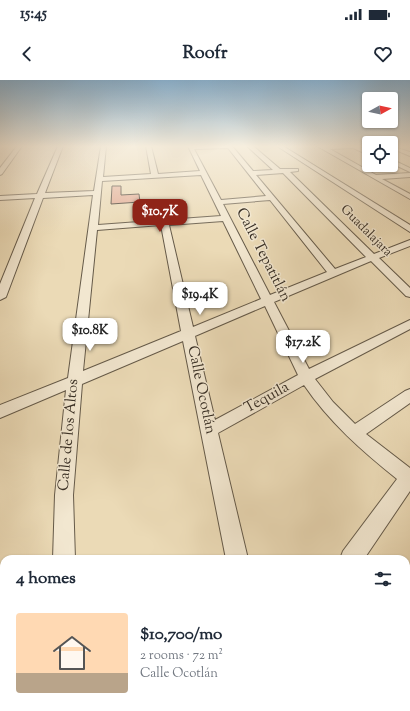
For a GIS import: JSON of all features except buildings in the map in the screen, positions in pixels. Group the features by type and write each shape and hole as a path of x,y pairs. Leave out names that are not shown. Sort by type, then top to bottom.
{"street":[{"path":"0,297 49,175"},
{"name":"Calle de los Altos","path":"64,555 64,495 74,382 99,175"},
{"path":"99,179 164,175"},
{"name":"Calle Tepatitlán","path":"204,175 269,300 306,377 330,409 355,433 409,478"},
{"path":"253,175 332,273"},
{"name":"Guadalajara","path":"287,175 410,294"},
{"path":"327,175 410,229"},
{"path":"372,175 410,197"},
{"path":"377,178 398,175"},
{"path":"0,198 97,193"},
{"path":"218,202 272,198"},
{"path":"93,228 226,218"},
{"name":"Calle Ocotlán","path":"164,222 236,555"},
{"path":"0,412 189,335 332,273 410,243"},
{"name":"Tequila","path":"210,430 306,377 410,324"},
{"path":"355,433 410,395"},
{"path":"354,555 409,478"}]}
